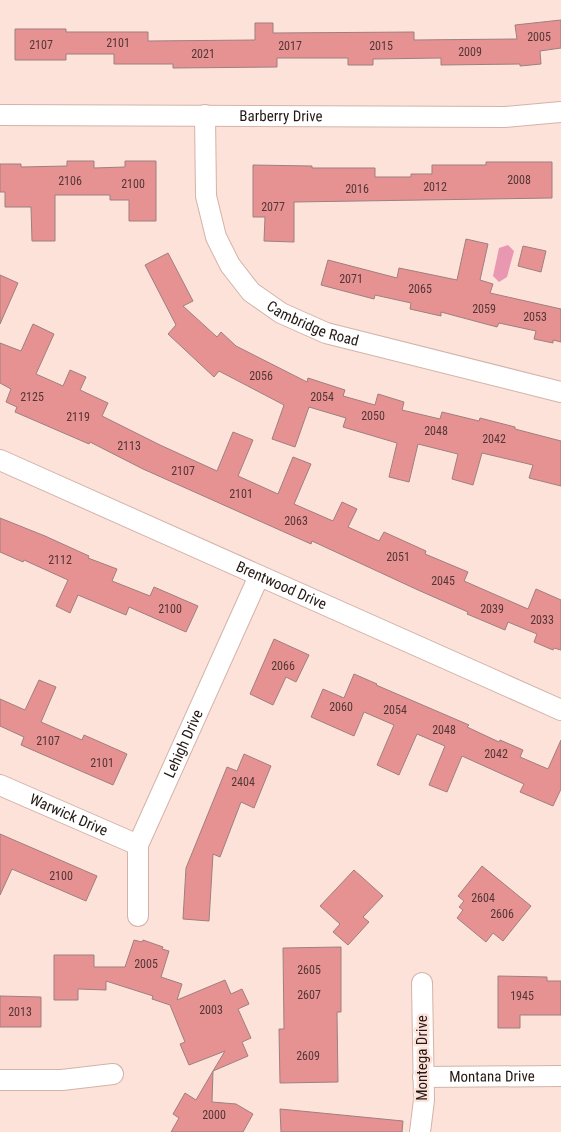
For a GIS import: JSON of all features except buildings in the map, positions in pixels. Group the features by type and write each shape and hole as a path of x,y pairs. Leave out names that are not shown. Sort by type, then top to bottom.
{"street":[{"name":"Barberry Drive","path":"0,115 505,117 561,112"},
{"name":"Cambridge Road","path":"205,115 206,196 216,237 230,265 251,292 281,313 326,333 561,392"},
{"name":"Brentwood Drive","path":"0,460 561,710"},
{"name":"Lehigh Drive","path":"138,916 138,845 259,576"},
{"name":"Warwick Drive","path":"0,785 138,845"},
{"name":"Montega Drive","path":"420,1132 424,1100 422,983"},
{"path":"0,1080 62,1080 113,1074"},
{"name":"Montana Drive","path":"423,1077 561,1076"}],"shaded area":[{"path":"508,245 514,251 507,277 499,282 493,276 499,248"}]}
